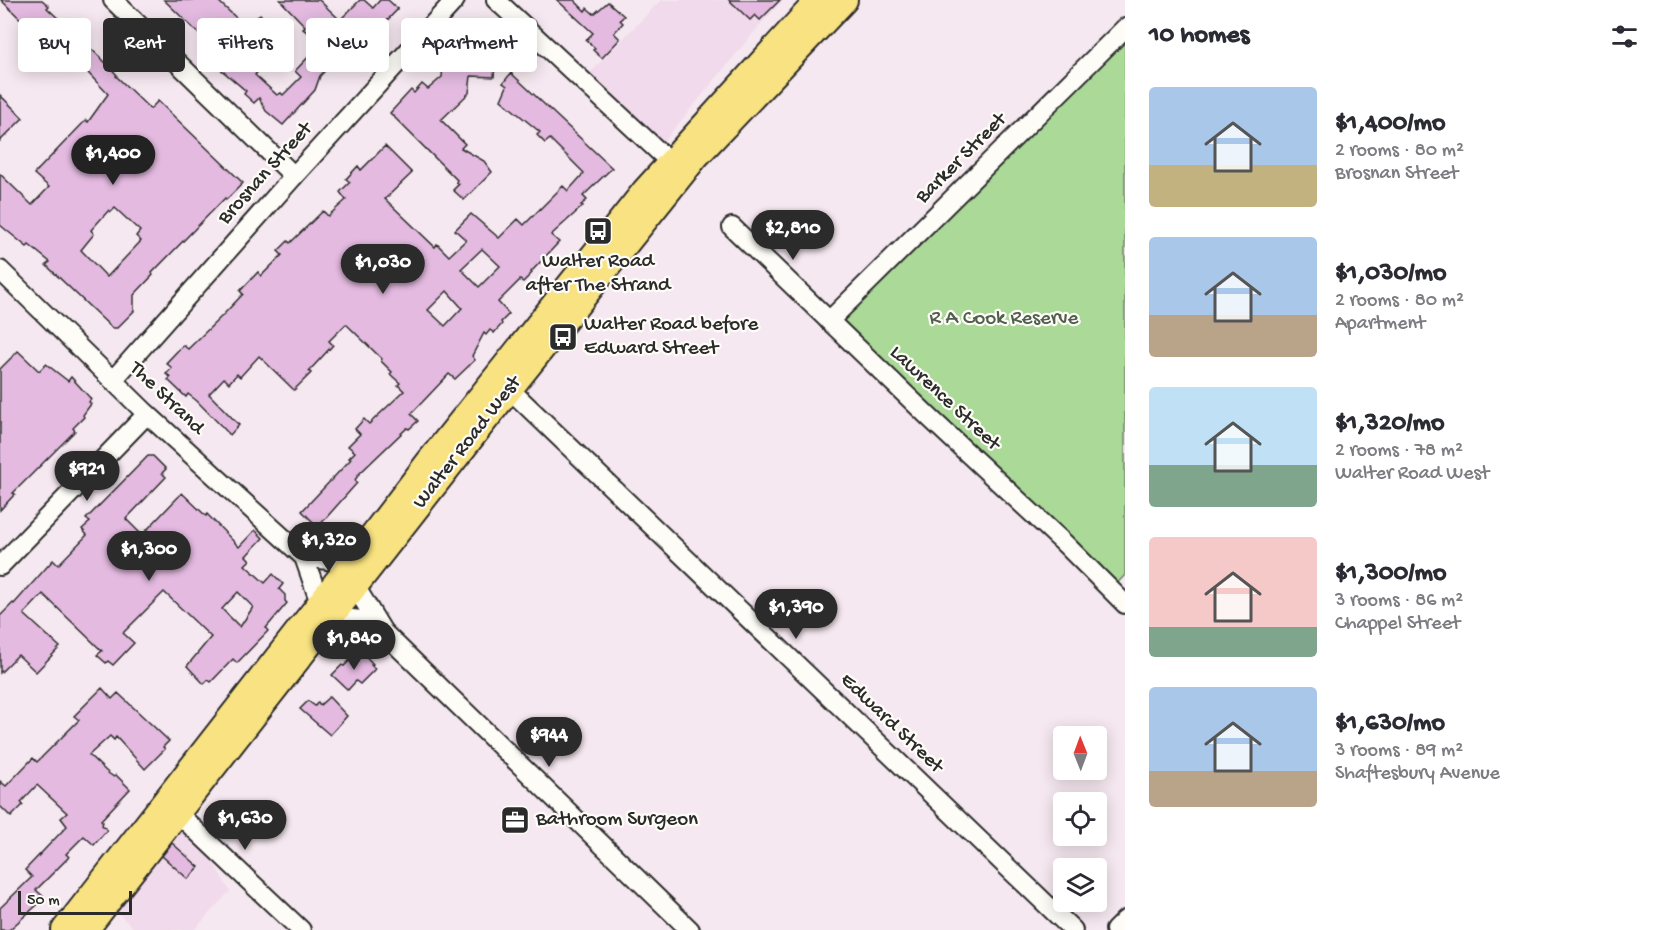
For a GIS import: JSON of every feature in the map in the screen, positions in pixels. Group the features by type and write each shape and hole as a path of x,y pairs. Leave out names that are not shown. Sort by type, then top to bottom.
{"main road":[{"name":"Walter Road West","path":"64,930 171,807 503,383 670,162 818,0"},
{"name":"Walter Road West","path":"503,383 696,157 845,0"},
{"name":"Walter Road West","path":"86,930 171,807"}],"street":[{"path":"113,0 294,176"},
{"name":"Brosnan Street","path":"113,380 294,176 455,0"},
{"path":"496,0 670,162"},
{"name":"Barker Street","path":"829,321 1125,28"},
{"name":"Lawrence Street","path":"732,227 1125,604"},
{"name":"The Strand","path":"0,270 147,414 303,557 326,610"},
{"name":"Edward Street","path":"503,383 1073,930"},
{"path":"0,566 147,414"},
{"path":"303,557 353,575 383,632"},
{"path":"326,610 362,620 383,632 690,930"},
{"path":"171,807 301,930"},
{"path":"1115,930 1125,920"}],"shaded area":[{"path":"661,0 783,0 656,151 582,81"},
{"path":"188,821 230,891 194,930 135,930 117,912"}],"green space":[{"name":"R A Cook Reserve","path":"1125,28 1125,575 1111,590 829,321"}],"building":[{"path":"1,0 42,0 49,6 47,8 58,18 19,18"},
{"path":"164,0 217,0 236,18 197,18 197,32"},
{"path":"280,0 319,0 338,18 306,18 306,31 303,29 305,26"},
{"path":"360,0 364,0 373,8 380,0 388,0 398,9 389,18 342,18"},
{"path":"557,0 574,0 585,11 587,8 594,14 608,2 624,16 620,20 623,23 614,33 620,39 602,58 586,40 593,33"},
{"path":"729,0 780,0 760,20 755,15 750,20"},
{"path":"91,49 103,60 103,72 114,72 150,109 158,101 243,183 226,200 225,198 152,273 153,275 134,295 134,311 117,328 112,328 46,265 50,262 0,225 0,174 32,205 49,187 34,174 86,120 88,122 108,94 87,72 91,72","holes":["115,208 140,231 136,236 141,241 107,277 81,250 94,234 91,230 109,210 111,212"]},
{"path":"306,59 306,72 324,72 315,90 283,125 266,111 259,98 254,103 244,94 246,91 224,72 257,72 255,75 277,95 281,93 283,95 301,77 295,71"},
{"path":"442,72 494,72 494,77 471,76 469,93 441,120 465,144 461,148 484,161 492,172 464,200 453,190 459,184 457,180 390,113 411,90 414,93 422,84 428,89 442,77"},
{"path":"511,73 612,168 583,196 587,200 581,205 583,206 551,235 559,242 523,282 520,280 498,302 509,314 494,333 490,330 486,335 484,333 472,356 475,360 455,379 449,374 411,414 418,421 409,429 407,428 359,474 355,480 357,483 318,527 302,511 351,459 349,458 355,452 348,446 360,434 355,429 364,419 369,424 404,391 398,385 400,383 390,374 392,372 381,361 382,359 346,324 329,341 333,345 309,371 311,373 294,390 259,356 240,377 237,374 229,383 224,378 209,394 239,425 230,435 197,401 188,394 186,397 168,380 171,377 166,374 172,368 166,363 183,345 188,349 223,315 243,294 240,291 258,272 261,276 282,255 278,251 288,241 290,243 323,211 328,216 346,200 340,192 350,182 346,179 358,166 361,170 385,146 412,173 385,199 435,247 437,244 449,256 466,240 455,230 471,214 499,238 518,219 524,225 563,186 568,191 584,173 550,139 545,143 537,135 540,132 501,100 507,86 503,83","holes":["482,249 500,266 479,287 461,269","447,291 462,308 445,326 428,310"]},
{"path":"0,95 23,118 0,141"},
{"path":"18,351 39,371 46,364 68,381 71,377 91,399 89,402 91,404 83,415 84,417 73,428 75,431 13,493 15,494 0,510 0,369"},
{"path":"148,456 153,456 166,469 162,473 166,477 126,519 142,535 182,493 206,516 207,514 239,547 255,530 263,538 246,556 250,560 245,565 265,583 273,574 283,584 279,589 285,595 287,603 266,628 268,631 237,663 233,659 211,682 208,680 204,684 187,666 211,637 164,592 123,633 134,643 113,665 108,661 106,663 97,655 102,651 43,594 24,614 60,647 36,672 18,655 0,673 0,616 14,604 53,560 58,565 87,535 82,529 90,522 86,519","holes":["238,592 253,607 240,627 222,609"]},
{"path":"362,652 375,669 360,684 356,681 348,690 332,675 355,655"},
{"path":"102,688 112,699 118,693 169,741 163,747 165,749 145,769 116,737 114,740 110,736 89,755 108,773 114,777 116,775 130,789 101,820 107,830 94,845 84,836 66,854 69,857 36,890 45,898 9,930 0,930 0,908 32,877 25,870 67,826 61,818 67,813 37,785 11,817 0,806 0,781 6,786 33,758 37,762 79,720 74,716"},
{"path":"329,697 347,716 330,735 300,709 308,701 315,706 318,702 320,705"},
{"path":"172,843 199,867 188,879 162,856"}],"place":[{"name":"Walter Road after The Strand","path":"598,231"},
{"name":"Walter Road before Edward Street","path":"563,337"},
{"name":"Bathroom Surgeon","path":"515,820"}]}
